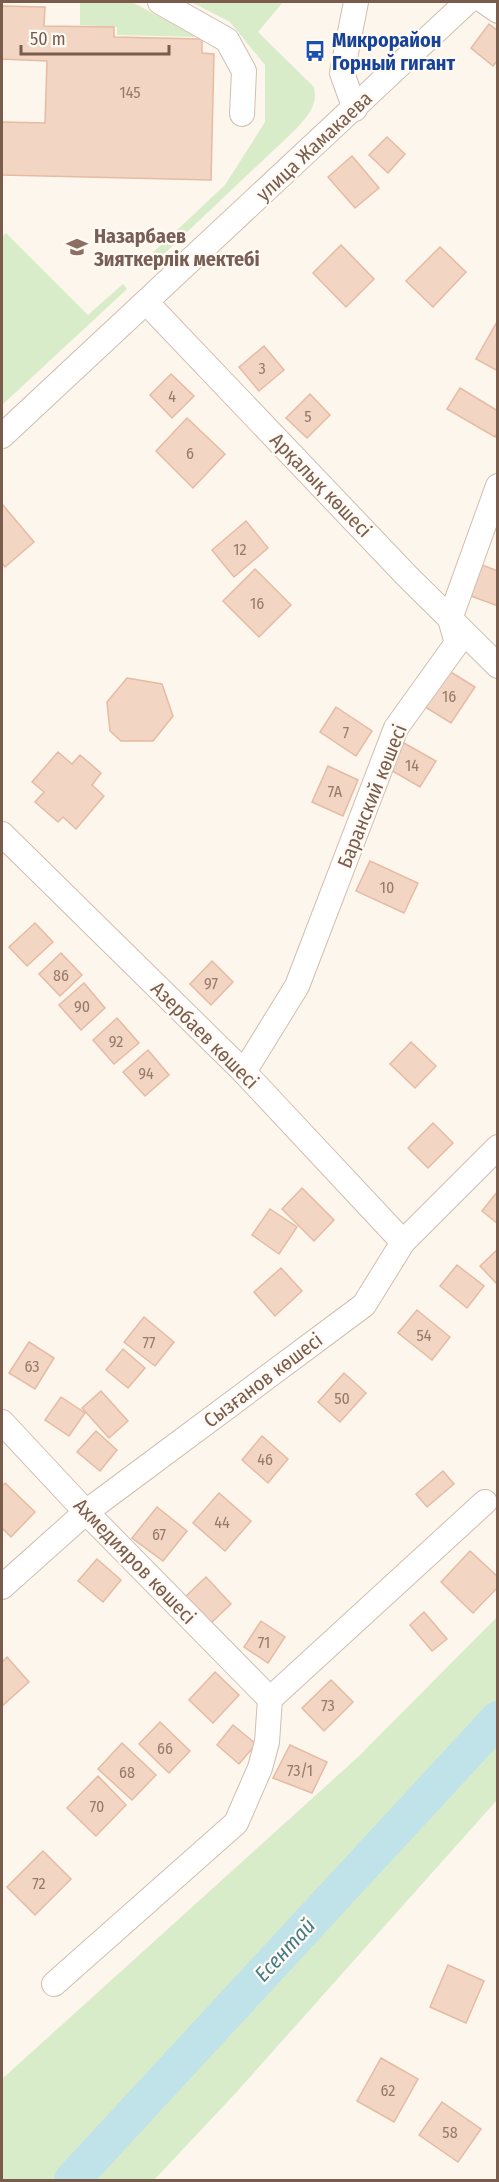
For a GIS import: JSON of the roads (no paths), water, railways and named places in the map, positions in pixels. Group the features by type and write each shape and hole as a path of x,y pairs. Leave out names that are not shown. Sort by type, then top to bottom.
{"street":[{"path":"160,2 227,40 244,71 242,114"},
{"path":"355,109 342,73 356,2"},
{"path":"485,2 498,11"},
{"name":"улица Жамакаева","path":"2,436 355,109 458,4"},
{"name":"Арқалық көшесі","path":"147,303 450,620 498,666"},
{"name":"Баранский көшесі","path":"244,1072 297,986 396,728 457,642 450,620 498,486"},
{"name":"Азербаев көшесі","path":"2,834 244,1072 403,1242"},
{"name":"Сызғанов көшесі","path":"2,1587 86,1512 364,1305 403,1242 498,1147"},
{"name":"Ахмедияров көшесі","path":"2,1422 86,1512 270,1699"},
{"path":"54,1984 236,1823 261,1768 267,1742 270,1699 485,1502"}],"waterway":[{"name":"Есентай","path":"72,2180 498,1719"}],"place":[{"name":"Микрорайон Горный гигант","path":"315,51"},
{"name":"Назарбаев Зияткерлік мектебі","path":"77,247"}]}
